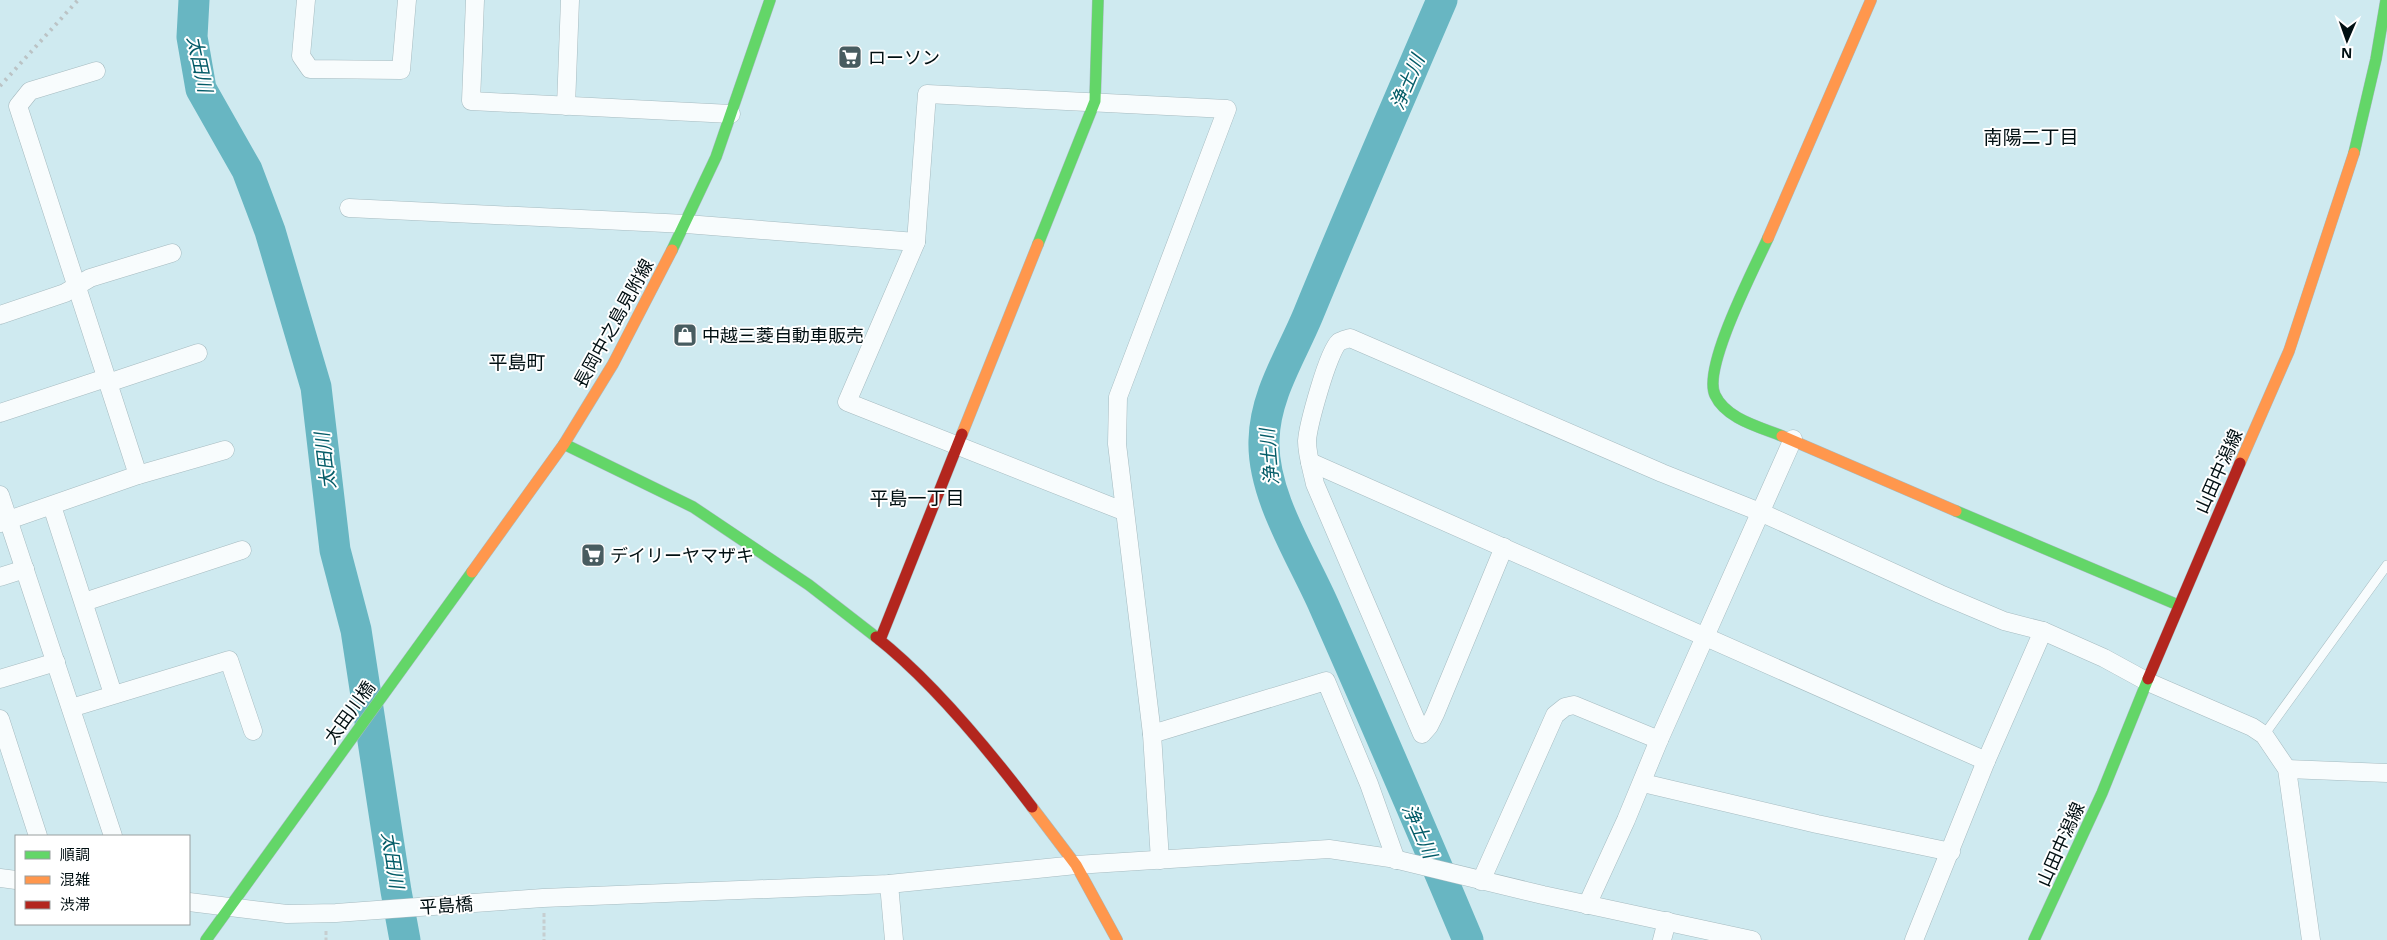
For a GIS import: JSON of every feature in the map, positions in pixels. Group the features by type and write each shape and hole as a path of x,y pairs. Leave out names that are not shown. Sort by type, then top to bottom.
{"street":[{"path":"306,0 301,56 310,69 401,70 407,0"},
{"path":"475,0 471,101 731,114"},
{"path":"566,106 570,0"},
{"name":"長岡中之島見附線","path":"430,632 564,444 613,364 686,224 716,157 770,0"},
{"path":"880,640 1095,101 1098,0"},
{"path":"1871,0 1720,347 1710,385 1715,399 1726,410 1739,418 1793,439 1992,527 2178,605"},
{"name":"山田中潟線","path":"2034,940 2062,884 2148,682 2178,605 2282,369 2304,308 2354,152 2376,59 2386,0"},
{"path":"96,71 30,91 18,106 138,475"},
{"path":"1123,511 847,402 916,242 927,94 1228,109 1118,397 1117,444 1123,511 1152,734 1160,860"},
{"path":"349,208 686,224 916,242"},
{"path":"0,315 64,293 90,278 172,253"},
{"path":"1504,547 1435,714 1429,726 1422,734 1315,484 1310,462 1307,442 1319,391 1332,352 1339,342 1350,338 1662,473 1760,512 1940,594 2004,621 2043,631 2104,658 2148,682 2252,727 2264,735 2287,769 2311,940"},
{"path":"0,413 198,353"},
{"path":"1587,905 1793,439"},
{"path":"564,444 694,507 809,585 880,640 916,673 977,738 1076,865 1117,940"},
{"path":"4,522 138,475 226,450"},
{"path":"1310,462 1986,761"},
{"path":"0,495 4,522 25,569 113,835"},
{"path":"52,506 113,694"},
{"path":"84,602 242,550"},
{"path":"0,577 25,569"},
{"path":"1914,940 1986,761 2043,631"},
{"name":"太田川橋","path":"229,906 430,632"},
{"path":"71,708 229,660 253,732"},
{"path":"0,679 56,662"},
{"path":"1152,734 1326,681 1369,784 1396,860"},
{"path":"1476,880 1555,715 1564,707 1574,705 1659,740"},
{"path":"0,720 38,835"},
{"path":"2287,769 2387,773"},
{"path":"1642,783 1817,824 1951,852"},
{"name":"平島橋","path":"190,902 287,914 336,913 535,899 889,884 1076,865 1329,849 1396,860 1587,905 1752,940"},
{"path":"0,878 15,880"},
{"path":"889,884 894,940"},
{"path":"206,940 229,906"},
{"path":"1662,940 1667,921"}],"lane":[{"path":"2264,735 2387,565"}],"path":[{"path":"535,899 544,940"}],"waterway":[{"name":"太田川","path":"194,0 192,37 201,89 247,170 270,231 316,387 335,550 356,630 405,940"},
{"name":"浄土川","path":"1442,0 1308,315 1280,376 1269,407 1265,423 1264,440 1265,461 1276,504 1324,606 1468,940"}],"railway":[{"path":"0,86 78,0"}],"traffic: fast":[{"path":"672,250 716,157 770,0"},
{"path":"1038,244 1095,101 1098,0"},
{"path":"2354,153 2376,59 2386,0"},
{"path":"1768,238 1732,317 1716,363 1713,382 1715,395 1727,410 1744,421 1782,436"},
{"path":"564,444 693,507 809,585 876,637"},
{"path":"1956,511 2178,605"},
{"path":"206,940 472,572"},
{"path":"2034,940 2102,793 2148,679"}],"traffic: slow":[{"path":"1768,238 1871,0"},
{"path":"2240,463 2289,351 2354,153"},
{"path":"962,434 1038,244"},
{"path":"472,572 564,444 613,364 672,250"},
{"path":"1782,436 1956,511"},
{"path":"1032,807 1076,865 1117,940"}],"traffic: jam":[{"path":"880,640 962,434"},
{"path":"2148,679 2240,463"},
{"path":"876,637 918,674 959,717 1032,807"}],"place":[{"name":"ローソン","path":"850,57"},
{"name":"中越三菱自動車販売","path":"685,335"},
{"name":"デイリーヤマザキ","path":"593,555"}],"district":[{"name":"南陽二丁目","path":"2031,137"},
{"name":"平島町","path":"517,362"},
{"name":"平島一丁目","path":"917,498"}]}
